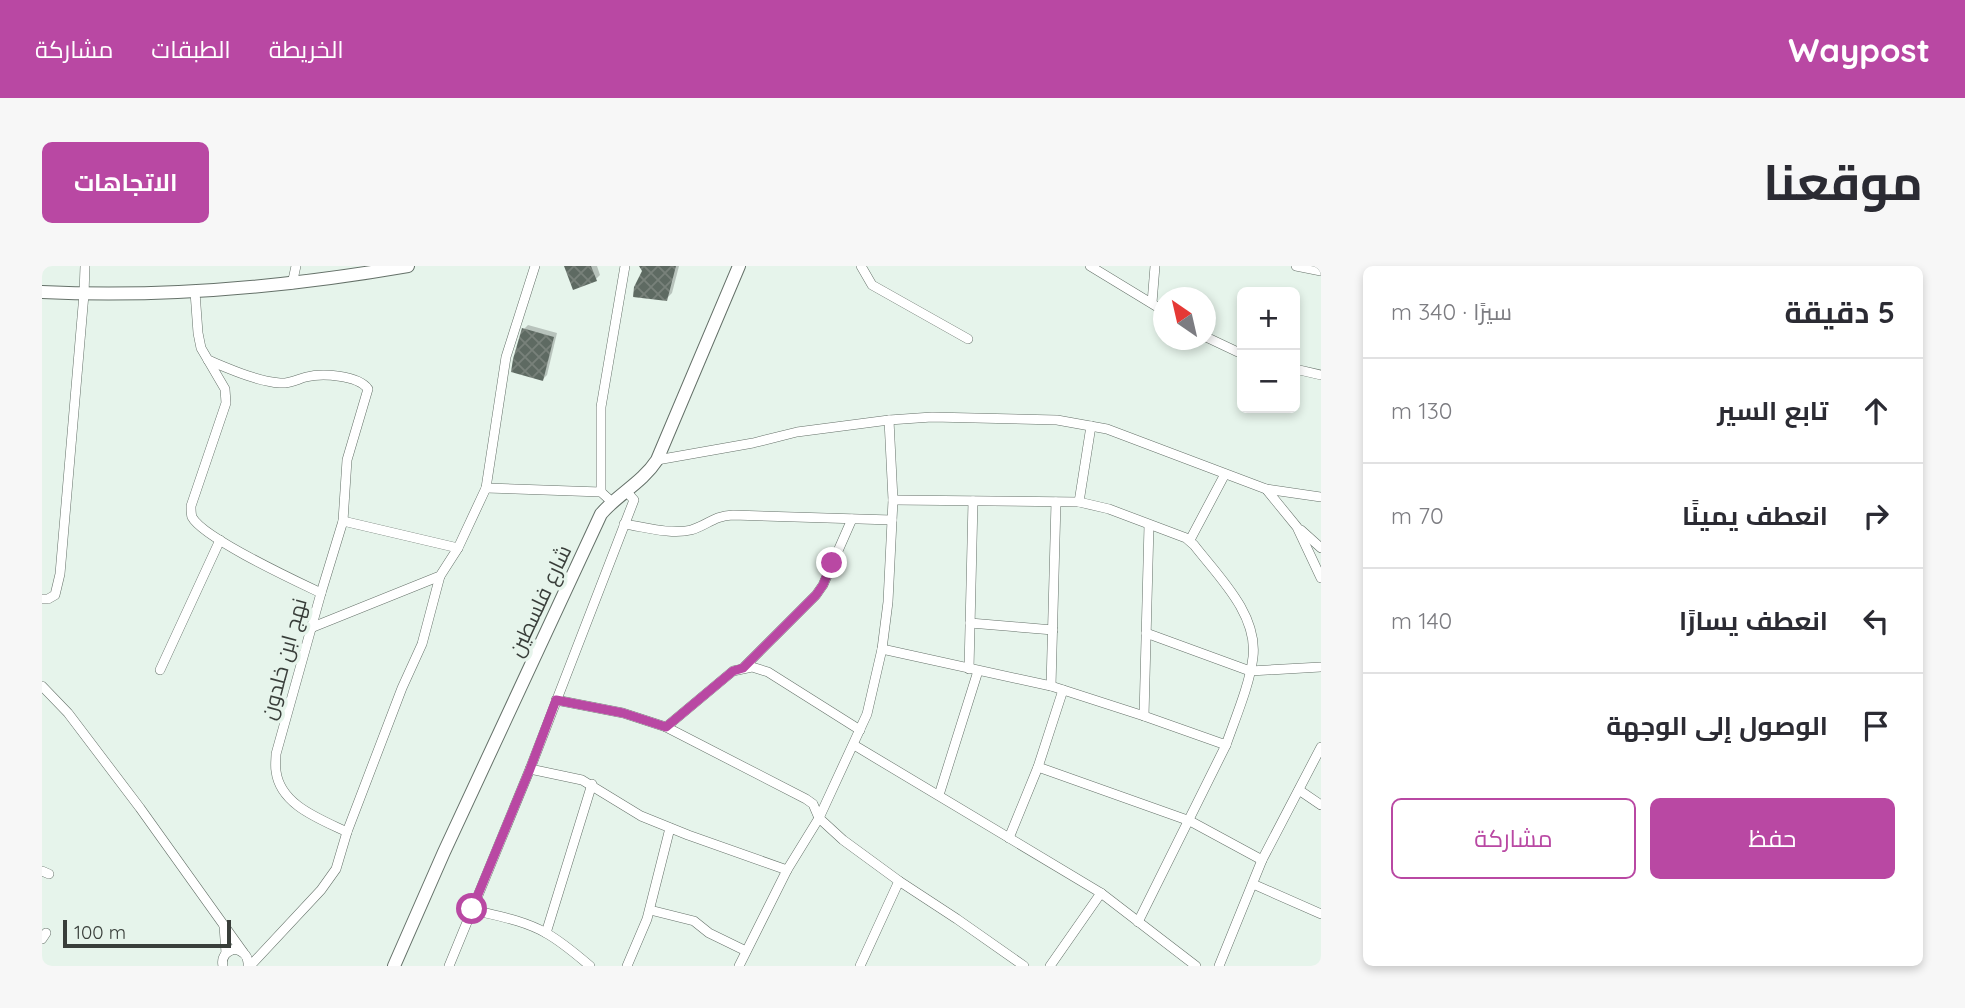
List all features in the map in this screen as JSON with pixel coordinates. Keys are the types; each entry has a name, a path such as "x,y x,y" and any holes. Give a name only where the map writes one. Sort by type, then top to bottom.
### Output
{"street":[{"path":"42,600 55,595 60,574 85,266"},
{"path":"292,284 296,266"},
{"path":"42,292 195,292 292,284 408,266"},
{"path":"247,960 263,952 336,869 347,832 402,688 422,644 440,576 458,548 486,488 506,357 535,266"},
{"path":"601,492 601,407 625,266"},
{"name":"شارع فلسطين","path":"394,966 601,514 644,476 657,460 739,266"},
{"path":"861,266 872,285 968,338"},
{"path":"1090,266 1152,303 1155,266"},
{"path":"1296,266 1321,271"},
{"name":"نهج ابن خلدون","path":"195,292 201,348 225,389 226,402 191,506 191,516 198,525 220,540 321,593 276,754 276,772 281,786 293,802 309,814 347,832"},
{"path":"1216,342 1237,352"},
{"path":"207,360 282,384 323,374 354,380 368,389 347,460 343,521 321,593"},
{"path":"1300,370 1321,375"},
{"path":"657,460 753,443 797,432 889,420 932,417 1057,420 1107,429 1266,489 1321,497"},
{"path":"739,966 787,870 819,818 867,714 882,649 888,603 893,500 889,420"},
{"path":"1079,502 1091,426"},
{"path":"1190,540 1226,474"},
{"path":"486,488 601,492 612,502"},
{"path":"1266,489 1297,527 1321,548"},
{"path":"449,966 530,769 634,500 626,491"},
{"path":"893,500 1079,502 1109,509 1190,540 1238,603 1252,639 1250,671 1226,745 1138,922"},
{"path":"939,795 974,670 970,623 973,501"},
{"path":"1051,686 1056,502"},
{"path":"624,524 678,532 693,529 719,515 892,520"},
{"path":"743,668 816,595 852,519"},
{"path":"343,521 458,548"},
{"path":"1144,716 1149,526"},
{"path":"1297,527 1321,578"},
{"path":"160,670 220,540"},
{"path":"313,627 440,576"},
{"path":"970,623 1053,630"},
{"path":"1146,633 1250,671 1321,667"},
{"path":"882,649 1051,686 1226,745"},
{"path":"666,727 733,671 752,667 768,672 860,730"},
{"path":"42,686 68,713 108,766 224,924 247,960"},
{"path":"1009,838 1038,767 1063,690"},
{"path":"556,700 623,713 666,727 806,799 813,804 819,818 843,840 1024,966"},
{"path":"854,745 1101,893 1196,966"},
{"path":"1219,966 1262,860 1321,747"},
{"path":"1038,767 1190,821 1262,860"},
{"path":"530,769 582,780 641,816 787,870"},
{"path":"546,933 592,784"},
{"path":"1299,790 1321,805"},
{"path":"627,966 650,910 670,828"},
{"path":"860,966 899,881"},
{"path":"1253,884 1321,914"},
{"path":"1050,966 1101,893"},
{"path":"472,909 522,922 546,933 590,966"},
{"path":"650,910 694,921 709,933 746,951"},
{"path":"223,961 224,924"},
{"path":"223,961 235,949 247,960"}],"building":[{"path":"564,266 591,266 597,281 573,290"},
{"path":"639,266 676,266 667,301 633,297 634,287 642,271"},
{"path":"522,328 554,337 543,381 511,372"}],"route":[{"path":"472,909 556,700 623,713 666,727 733,671 743,668 802,610 823,585 832,563"}]}
